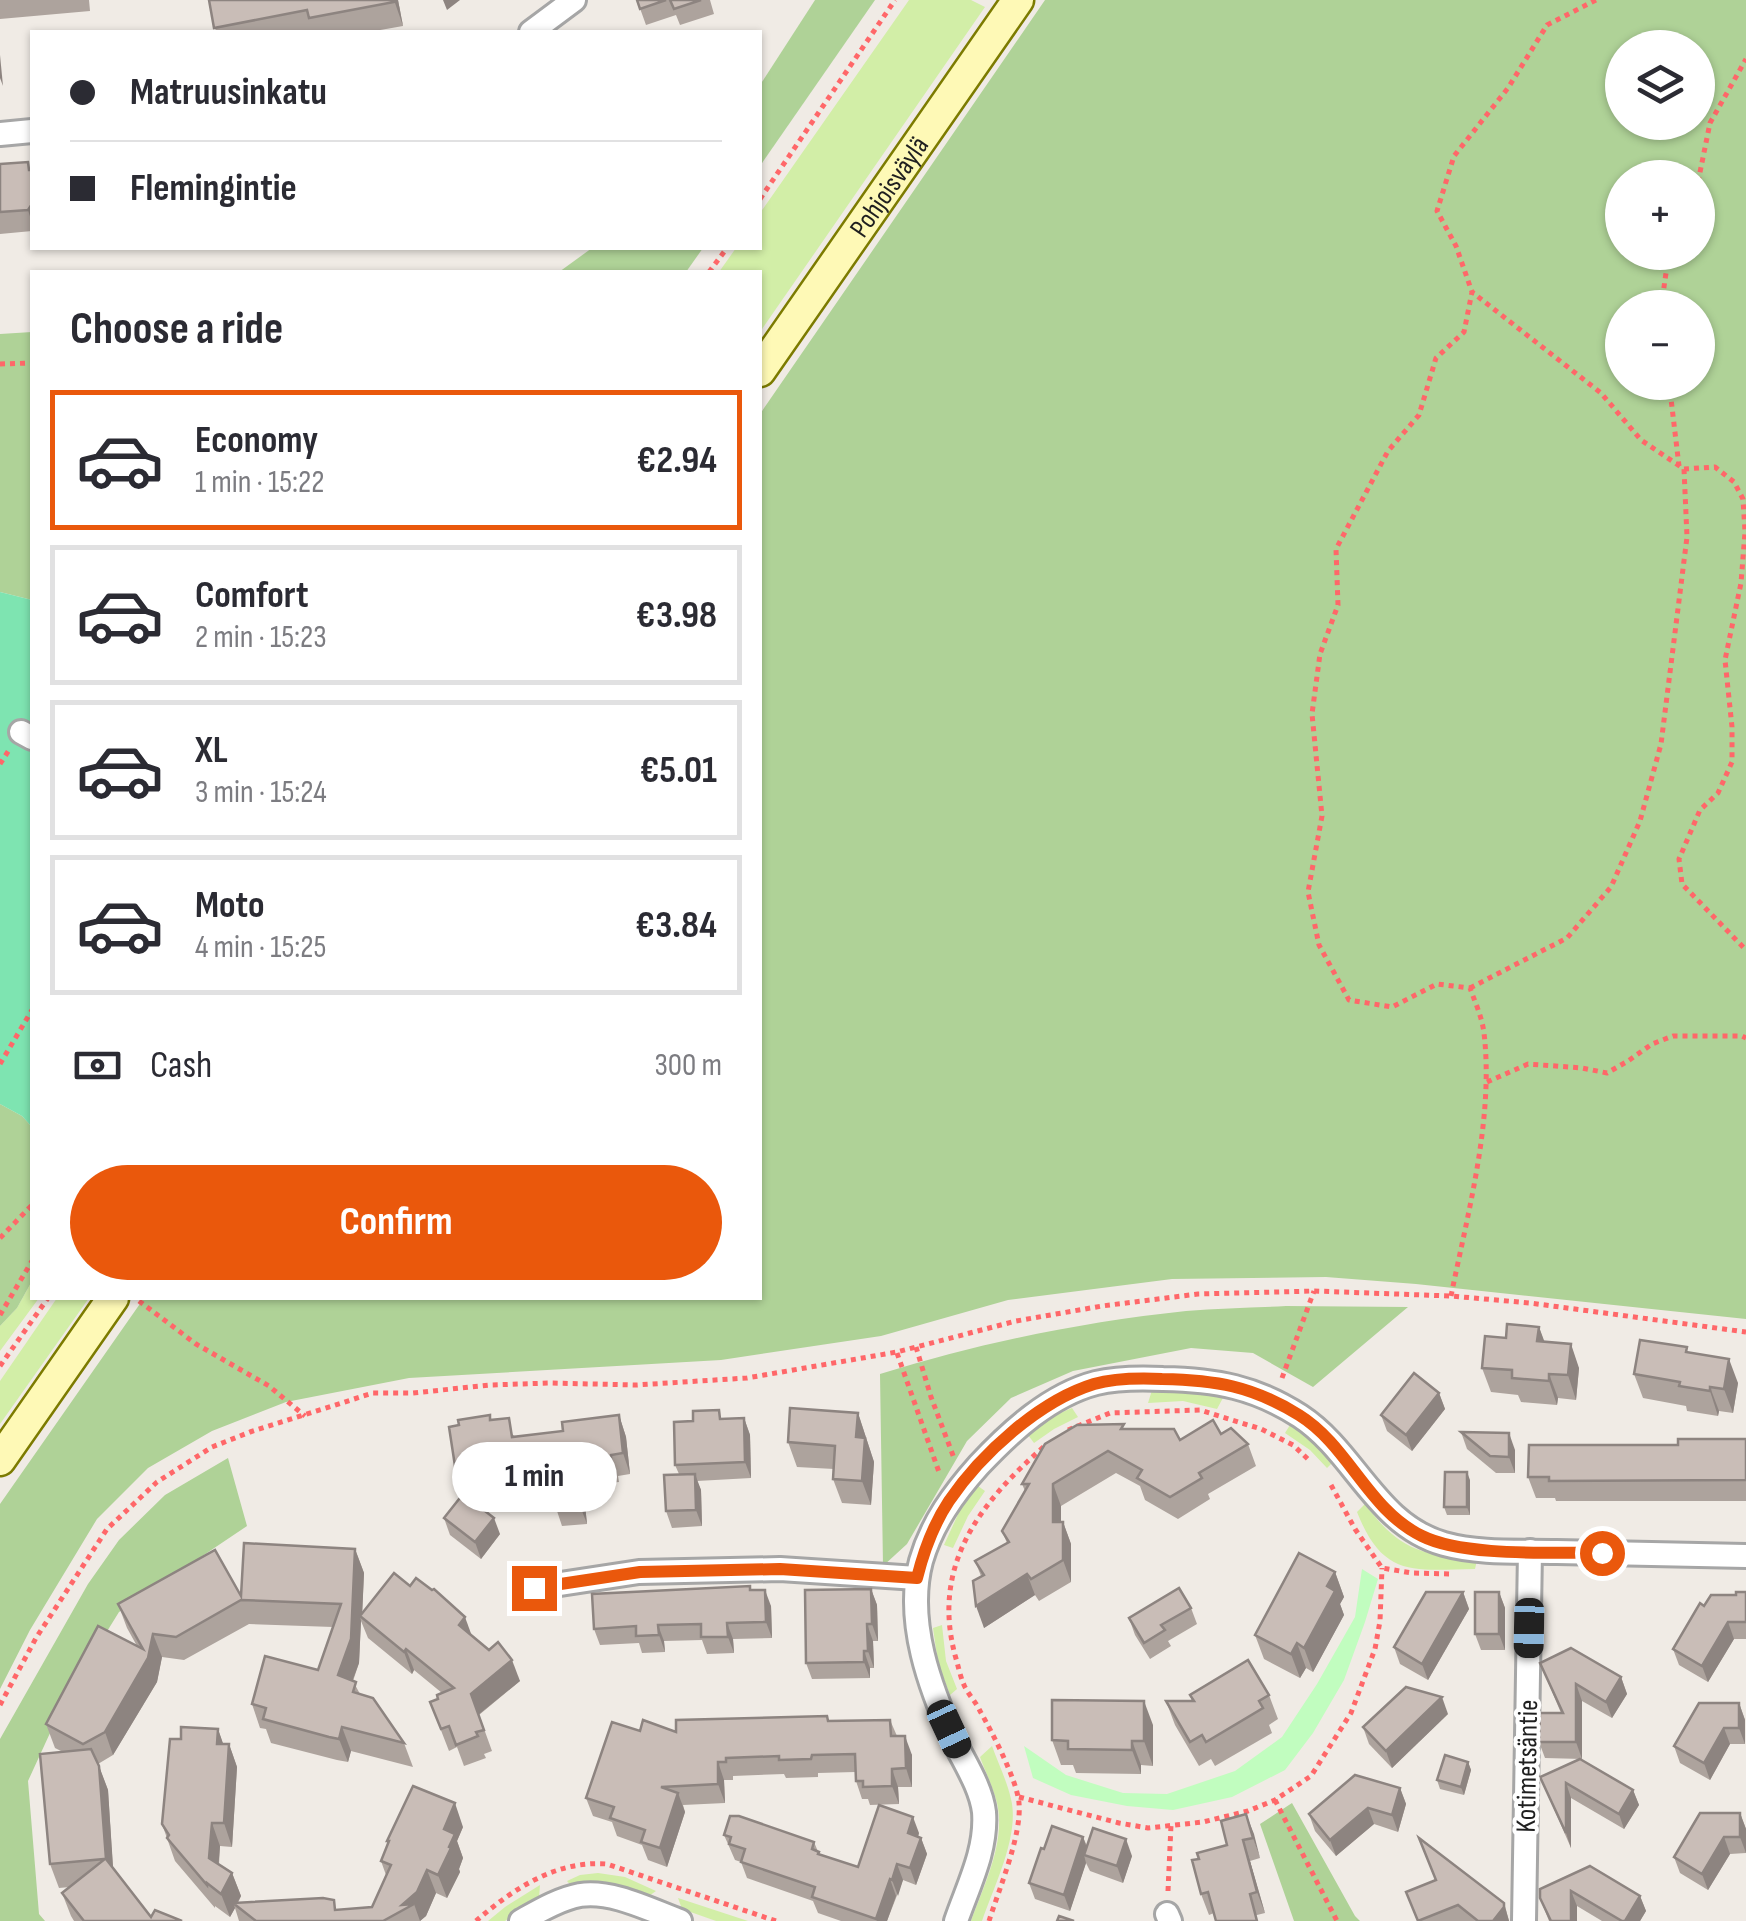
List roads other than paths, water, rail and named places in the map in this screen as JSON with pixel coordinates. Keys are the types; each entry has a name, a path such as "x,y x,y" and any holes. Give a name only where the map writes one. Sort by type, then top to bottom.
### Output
{"main road":[{"name":"Pohjoisväylä","path":"762,368 1018,0"},
{"path":"0,1460 128,1300"}],"street":[{"path":"535,30 574,0"},
{"path":"0,134 30,132"},
{"path":"956,1921 983,1845 982,1798 949,1729 925,1663 917,1627 917,1578 926,1545 963,1482 1000,1443 1033,1415 1063,1397 1096,1384 1138,1378 1206,1380 1232,1385 1273,1401 1326,1435 1390,1514 1422,1536 1446,1545 1494,1550 1746,1556"},
{"name":"Kotimetsäntie","path":"1524,1921 1530,1551"},
{"path":"534,1588 640,1572 780,1569 917,1578"},
{"path":"521,1921 581,1895 603,1896 680,1921"}]}
